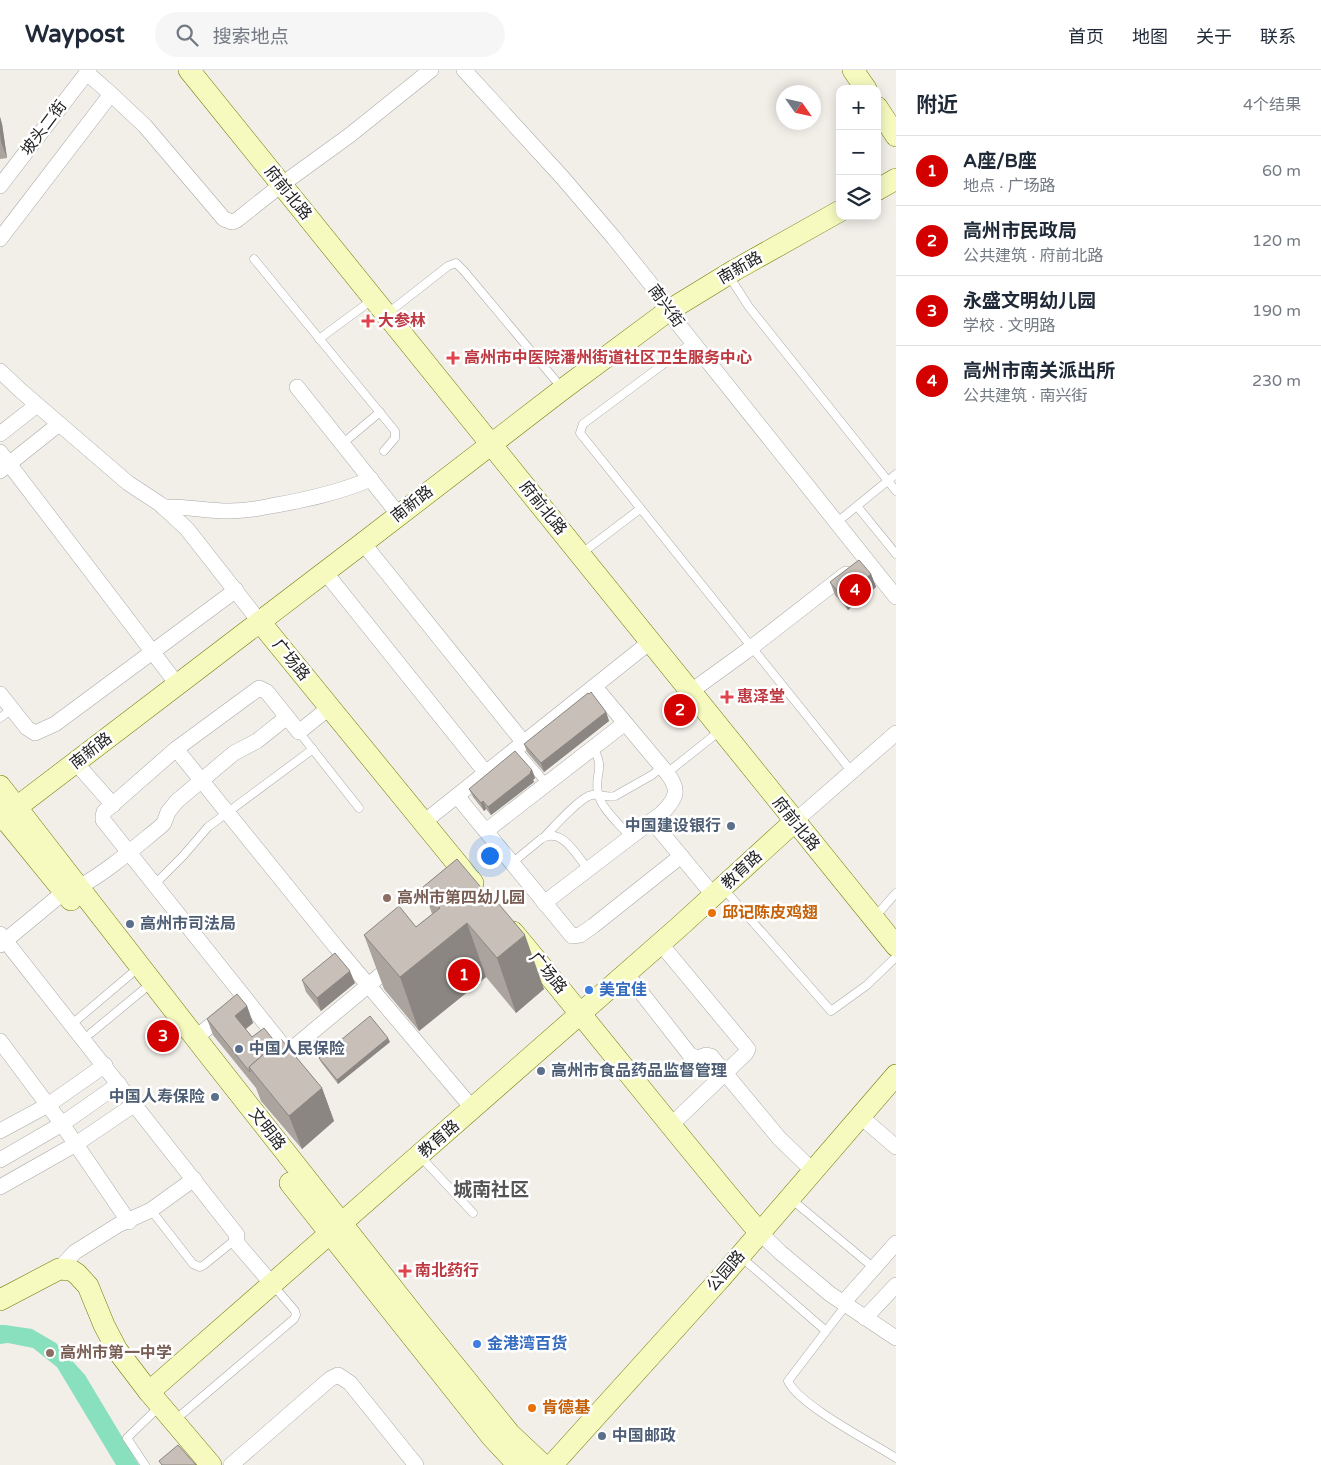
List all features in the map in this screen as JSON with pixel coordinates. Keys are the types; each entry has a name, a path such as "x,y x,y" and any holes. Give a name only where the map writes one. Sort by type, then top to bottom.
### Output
{"street":[{"name":"府前北路","path":"189,70 896,946"},
{"path":"88,71 160,142 228,222 237,220 281,185 350,135 431,70"},
{"name":"南兴街","path":"464,70 575,192 654,288 668,311 896,597"},
{"path":"853,70 863,85"},
{"name":"坡头二街","path":"0,186 88,71"},
{"path":"0,239 111,94"},
{"path":"881,113 896,136"},
{"path":"881,188 896,179"},
{"name":"南新路","path":"5,814 260,622 562,389 668,311 728,274 836,213"},
{"path":"0,371 128,483 163,507 187,529 260,622"},
{"path":"297,387 399,515"},
{"path":"0,434 37,405"},
{"path":"59,424 3,463 178,684"},
{"path":"163,507 180,506 229,511 257,508 346,490 371,480"},
{"path":"363,543 520,746"},
{"path":"690,692 752,647 865,559"},
{"path":"325,572 486,773"},
{"path":"0,694 6,714 29,730 35,733 40,732 55,724 236,590"},
{"name":"广场路","path":"260,622 330,707 397,795 424,822 442,849 485,902 581,1013 759,1232"},
{"path":"424,822 650,642"},
{"path":"544,902 652,821 667,808 674,798 675,783 595,687"},
{"path":"330,707 299,732 267,692 260,688 176,749 113,804 103,814 104,820 290,1055 368,985 406,955"},
{"path":"273,1284 236,1242 237,1235 105,1065 2,940 71,889 91,880 130,852 164,823 172,807 202,780 234,753 258,741 287,718"},
{"path":"486,831 625,722"},
{"name":"教育路","path":"161,1406 273,1284 420,1156 896,733"},
{"path":"176,749 368,985 472,1109"},
{"path":"76,762 113,804"},
{"name":"文明路","path":"0,786 5,814 71,889 195,1038 252,1101 336,1229 491,1436 518,1465"},
{"path":"457,796 568,934 576,936 593,926 681,856"},
{"path":"652,821 681,856 718,892"},
{"name":"文明路","path":"71,889 137,982 336,1229 493,1415 543,1465"},
{"path":"660,943 748,1049 671,1126"},
{"path":"626,973 690,1055 698,1058 709,1055 779,1138 813,1170"},
{"path":"195,1038 245,997"},
{"path":"0,1041 62,1124 128,1222"},
{"path":"0,1131 48,1105 105,1065"},
{"name":"公园路","path":"552,1465 739,1256 896,1076"},
{"path":"0,1160 62,1124 119,1084"},
{"path":"0,1187 76,1144 135,1104"},
{"path":"860,1116 896,1147"},
{"path":"0,1300 59,1269 75,1252 118,1225 151,1210 194,1179"},
{"path":"759,1232 845,1304 896,1338"},
{"path":"845,1304 896,1243"},
{"path":"59,1269 71,1270 88,1286 104,1325 117,1350 211,1465"},
{"path":"865,1318 896,1285"},
{"path":"231,1465 330,1378 338,1375 350,1383 416,1465"}],"lane":[{"path":"254,259 395,431 396,436 392,444 384,451"},
{"path":"319,339 380,307 456,263 562,389"},
{"path":"728,274 749,307 896,491"},
{"path":"693,342 583,424 580,428 580,433 852,772"},
{"path":"342,444 380,412"},
{"path":"836,523 896,474"},
{"path":"858,506 896,554"},
{"path":"580,555 640,509"},
{"path":"512,863 545,836 580,802 592,795 615,796 652,775 665,770 721,730"},
{"path":"299,732 359,808"},
{"path":"520,746 546,784"},
{"path":"593,748 599,758 600,767 597,783 598,796 630,837"},
{"path":"155,884 183,856 202,833 313,749"},
{"path":"545,836 556,835 565,840 588,869"},
{"path":"718,892 831,1011 867,985 896,957"},
{"path":"874,918 896,893"},
{"path":"72,1024 137,982"},
{"path":"91,1033 137,982"},
{"path":"420,1156 473,1213"},
{"path":"789,1198 874,1268"},
{"path":"151,1210 193,1264 197,1266 204,1265 236,1240"},
{"path":"739,1256 826,1331"},
{"path":"145,1465 127,1438 161,1406 294,1319 295,1311 273,1284"},
{"path":"845,1304 788,1378 788,1383 796,1392 827,1415 896,1458"}],"green space":[{"path":"0,1325 32,1329 56,1343 85,1375 139,1465 116,1465 57,1367 33,1348 8,1343 0,1344"}],"building":[{"path":"859,560 871,574 843,598 830,582"},
{"path":"591,692 606,712 541,763 524,744"},
{"path":"515,751 532,770 531,773 488,807 483,801 481,803 469,789"},
{"path":"457,859 525,935 497,958 467,923 400,977 364,935 399,906 416,927 440,908 423,887"},
{"path":"335,953 350,971 317,998 302,980"},
{"path":"237,994 247,1006 235,1016 252,1037 264,1028 276,1043 249,1067 250,1072 207,1019"},
{"path":"370,1016 388,1038 337,1080 319,1058"},
{"path":"281,1039 322,1088 289,1116 249,1067"},
{"path":"178,1445 196,1465 162,1465 159,1461"}],"place":[{"name":"大参林","path":"368,321"},
{"name":"高州市中医院潘州街道社区卫生服务中心","path":"453,358"},
{"name":"高州市南关派出所","path":"855,590"},
{"name":"惠泽堂","path":"727,697"},
{"name":"高州市民政局","path":"680,710"},
{"name":"中国建设银行","path":"731,826"},
{"name":"高州市第四幼儿园","path":"387,898"},
{"name":"邱记陈皮鸡翅","path":"712,913"},
{"name":"高州市司法局","path":"130,924"},
{"name":"A座/B座","path":"464,975"},
{"name":"美宜佳","path":"589,990"},
{"name":"永盛文明幼儿园","path":"163,1036"},
{"name":"中国人民保险","path":"239,1049"},
{"name":"高州市食品药品监督管理","path":"541,1071"},
{"name":"中国人寿保险","path":"215,1097"},
{"name":"南北药行","path":"405,1271"},
{"name":"金港湾百货","path":"477,1344"},
{"name":"高州市第一中学","path":"50,1353"},
{"name":"肯德基","path":"532,1408"},
{"name":"中国邮政","path":"602,1436"}],"district":[{"name":"城南社区","path":"491,1190"}]}
